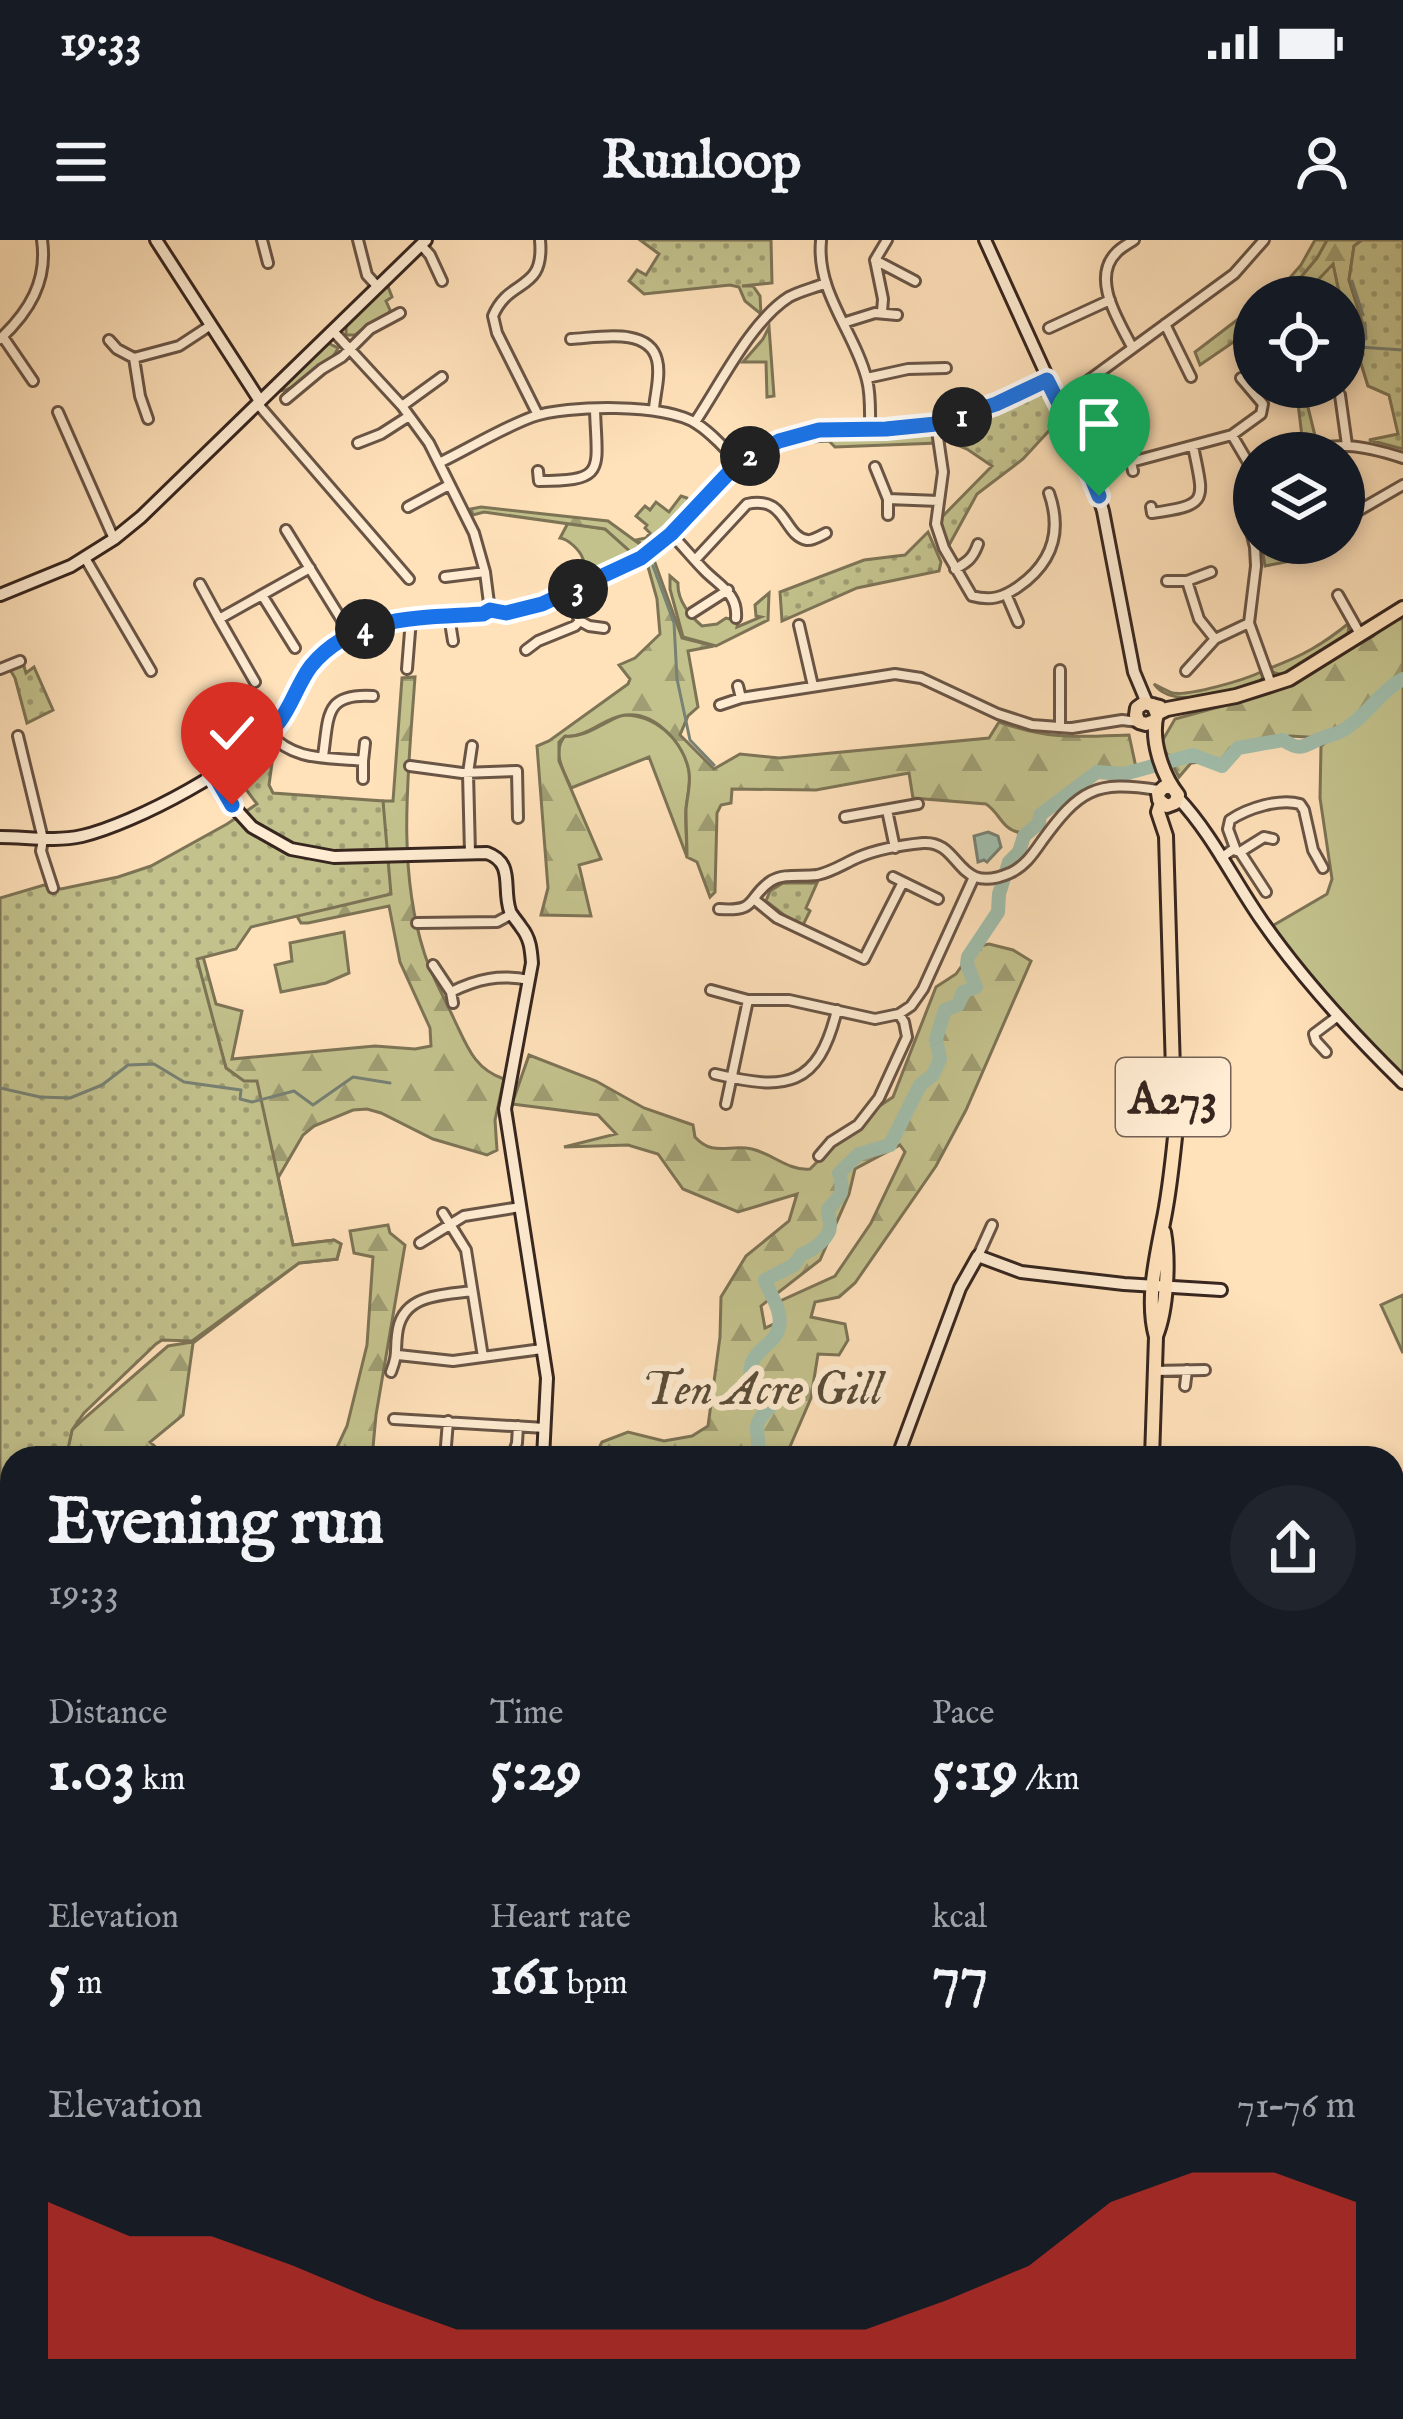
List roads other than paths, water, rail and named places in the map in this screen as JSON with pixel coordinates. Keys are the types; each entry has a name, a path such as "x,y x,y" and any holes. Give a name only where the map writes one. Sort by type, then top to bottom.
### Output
{"main road":[{"path":"1147,711 1271,686 1403,608"},
{"name":"A273","path":"1147,711 1166,797 1158,812 1166,836 1175,1137 1156,1249 1159,1285 1152,1324 1156,1337 1152,1446"}],"street":[{"path":"34,381 2,338 34,298 43,275 42,240"},
{"path":"156,240 258,402 409,579"},
{"path":"262,240 268,263"},
{"path":"358,240 367,275 376,286"},
{"path":"538,415 497,333 494,316 505,296 533,278 539,268 540,240"},
{"path":"882,312 875,260 887,240"},
{"path":"719,705 876,676 908,676 1019,722 1072,728 1147,711 1092,475 985,240"},
{"path":"1108,240 1117,252"},
{"path":"1132,347 1106,283 1108,264 1134,240"},
{"path":"1058,402 1234,274 1264,240"},
{"path":"821,241 826,284 867,378 870,429"},
{"path":"0,595 86,558 114,539 424,242 442,281"},
{"path":"875,260 912,277"},
{"path":"695,422 759,326 791,296 826,284"},
{"path":"1049,328 1110,300"},
{"path":"843,323 882,312 897,315"},
{"path":"286,399 370,329 400,313"},
{"path":"1165,324 1186,374"},
{"path":"109,340 134,358 179,346 212,326"},
{"path":"333,331 402,406 439,463 474,533 490,610"},
{"path":"571,339 630,337 643,341 658,366 654,409"},
{"path":"134,358 148,419"},
{"path":"867,378 908,369 946,368"},
{"path":"402,406 442,377"},
{"path":"0,837 81,836 174,797 269,733 309,669 351,635 390,621 490,610 506,613 567,594 641,558 671,534 738,463 799,434 920,428 996,404 1047,380"},
{"path":"1133,471 1131,462 1232,435 1263,408"},
{"path":"439,463 538,415 654,409 695,422 738,463"},
{"path":"538,471 539,481 575,481 590,473 596,462 595,410"},
{"path":"58,412 114,539"},
{"path":"358,443 409,416"},
{"path":"936,424 943,472 936,524 972,596 992,599 1006,594 1035,573 1049,554 1054,526 1049,493"},
{"path":"1151,507 1152,513 1190,508 1199,498 1193,445"},
{"path":"1365,446 1403,458"},
{"path":"875,467 888,499 888,515"},
{"path":"408,507 449,485"},
{"path":"1365,507 1403,485"},
{"path":"888,499 939,501"},
{"path":"695,560 747,504 759,501 772,505 802,539 810,541 826,533"},
{"path":"286,530 351,635"},
{"path":"671,534 728,590 737,607 736,618"},
{"path":"955,568 969,562 978,544"},
{"path":"86,558 151,671"},
{"path":"1256,564 1249,623 1271,686"},
{"path":"219,619 310,568"},
{"path":"445,578 485,572"},
{"path":"1167,581 1186,581 1211,572"},
{"path":"1186,581 1199,619 1215,639"},
{"path":"200,584 255,682"},
{"path":"692,613 728,590"},
{"path":"567,594 580,621 604,628"},
{"path":"1006,594 1018,622"},
{"path":"262,595 295,648"},
{"path":"1338,595 1360,634"},
{"path":"449,616 453,641"},
{"path":"407,669 411,619"},
{"path":"526,650 580,621"},
{"path":"1186,671 1215,639 1249,623"},
{"path":"800,625 813,686"},
{"path":"0,669 20,661"},
{"path":"1060,670 1060,728"},
{"path":"738,686 741,698"},
{"path":"323,756 334,705 346,696 373,696"},
{"path":"269,733 295,754 363,761"},
{"path":"18,736 53,889"},
{"path":"363,779 365,743"},
{"path":"470,854 472,746"},
{"path":"410,766 468,773 517,771 518,818"},
{"path":"214,774 252,827 291,849 334,857 487,853 506,870 512,914 530,942 532,963 505,1109 547,1378 544,1446"},
{"path":"718,909 738,910 755,900 772,880 819,874 865,854 928,842 944,848 963,872 974,877 998,876 1028,861 1067,807 1081,797 1113,786 1166,797 1221,858 1274,938 1338,1016 1403,1083"},
{"path":"1266,892 1236,851 1228,829 1230,820 1247,810 1294,802 1304,810 1313,850 1323,868"},
{"path":"844,817 918,804"},
{"path":"886,810 895,848"},
{"path":"1221,858 1264,837 1273,839"},
{"path":"893,877 938,899"},
{"path":"711,990 748,1000 789,1000 875,1019 899,1014 923,988 974,877"},
{"path":"755,900 777,918 864,959 903,882"},
{"path":"417,923 497,922 512,914"},
{"path":"433,965 453,1003"},
{"path":"451,992 486,978 529,980"},
{"path":"726,1104 748,1000"},
{"path":"715,1074 768,1084 798,1076 830,1041 837,1010"},
{"path":"819,1156 858,1125 879,1098 907,1037 899,1014"},
{"path":"1326,1052 1314,1034 1338,1016"},
{"path":"420,1243 464,1216 520,1207"},
{"path":"443,1213 466,1250 483,1357"},
{"path":"901,1446 960,1288 992,1225"},
{"path":"978,1256 1021,1273 1221,1291"},
{"path":"391,1372 398,1354 397,1332 410,1304 472,1291"},
{"path":"398,1354 453,1361 542,1348"},
{"path":"1185,1386 1186,1370"},
{"path":"1154,1371 1205,1370"},
{"path":"394,1418 545,1428"},
{"path":"446,1446 448,1421"},
{"path":"516,1446 518,1426"}],"waterway":[{"path":"1365,323 1366,339"},
{"path":"1365,347 1403,350"},
{"path":"653,566 674,623 677,679 690,740 714,765"},
{"path":"758,1446 758,1422 777,1400 775,1394 752,1386 750,1374 755,1357 776,1335 780,1321 765,1280 794,1265 824,1239 830,1226 828,1209 842,1189 839,1173 859,1154 890,1145 920,1085 933,1075 940,1059 936,1039 945,1010 958,1005 963,992 976,987 968,957 998,912 1009,862 1040,815 1097,772 1124,774 1193,755 1222,766 1238,748 1283,740 1296,747 1307,745 1347,728 1403,679"},
{"path":"0,1088 70,1098 102,1085 128,1065 154,1064 184,1082 241,1090 240,1099 252,1102 294,1091 313,1105 353,1077 390,1083"}],"park label":[{"name":"Ten Acre Gill","path":"762,1387"}]}
